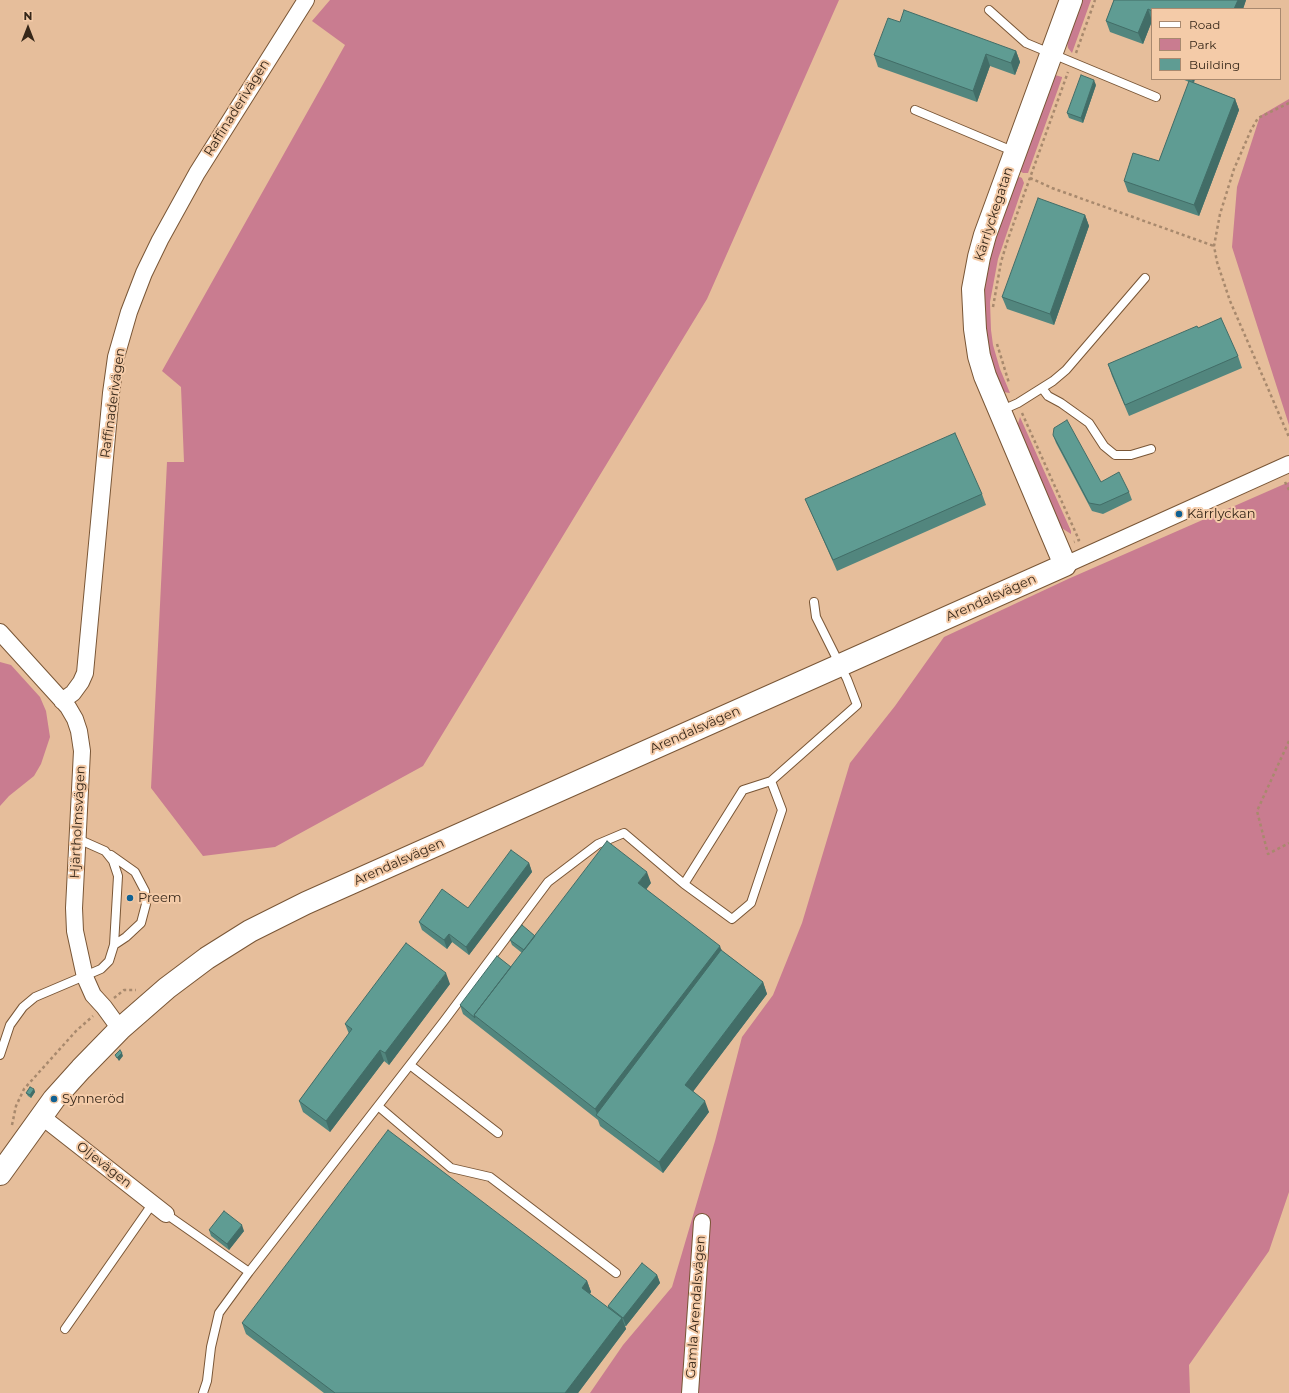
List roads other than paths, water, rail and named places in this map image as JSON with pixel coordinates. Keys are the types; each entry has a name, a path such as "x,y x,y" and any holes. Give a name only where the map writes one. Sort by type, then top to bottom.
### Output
{"street":[{"name":"Raffinaderivägen","path":"62,701 73,693 81,682 85,673 111,393 116,357 129,312 144,273 160,240 197,172 306,0"},
{"name":"Kärrlyckegatan","path":"1062,557 1009,407 985,376 979,356 975,329 973,289 985,234 1071,0"},
{"name":"Arendalsvägen","path":"120,1029 167,988 208,958 250,931 306,903 840,665 1062,557 1289,464"},
{"name":"Hjärtholmsvägen","path":"0,632 62,701 75,719 79,731 82,751 74,908 75,931 85,977 93,995 120,1029"},
{"path":"0,1174 54,1099 81,1068 120,1029"},
{"name":"Oljevägen","path":"41,1116 166,1214"},
{"name":"Gamla Arendalsvägen","path":"690,1393 702,1222"}],"lane":[{"path":"989,10 1026,43 1156,97"},
{"path":"915,110 1015,153"},
{"path":"1009,407 1053,381 1066,370 1145,278"},
{"path":"1042,388 1048,396 1089,423 1104,446 1115,455 1131,454 1151,449"},
{"path":"684,884 743,790 771,781 857,705 840,665 816,617 814,602"},
{"path":"203,1393 207,1381 211,1347 219,1313 249,1272 410,1065 548,882 598,844 624,832 684,884 732,919 751,903 782,810 771,781"},
{"path":"78,839 105,851 135,872 145,891 146,904 141,923 114,946"},
{"path":"0,1055 10,1025 23,1007 35,997 101,969 109,961 114,946 118,876 113,860 105,851"},
{"path":"410,1065 498,1133"},
{"path":"378,1106 451,1168 490,1177 616,1273"},
{"path":"65,1329 153,1203"},
{"path":"166,1214 249,1272"}],"place":[{"name":"Kärrlyckan","path":"1179,514"},
{"name":"Preem","path":"130,898"},
{"name":"Synneröd","path":"54,1099"}]}
